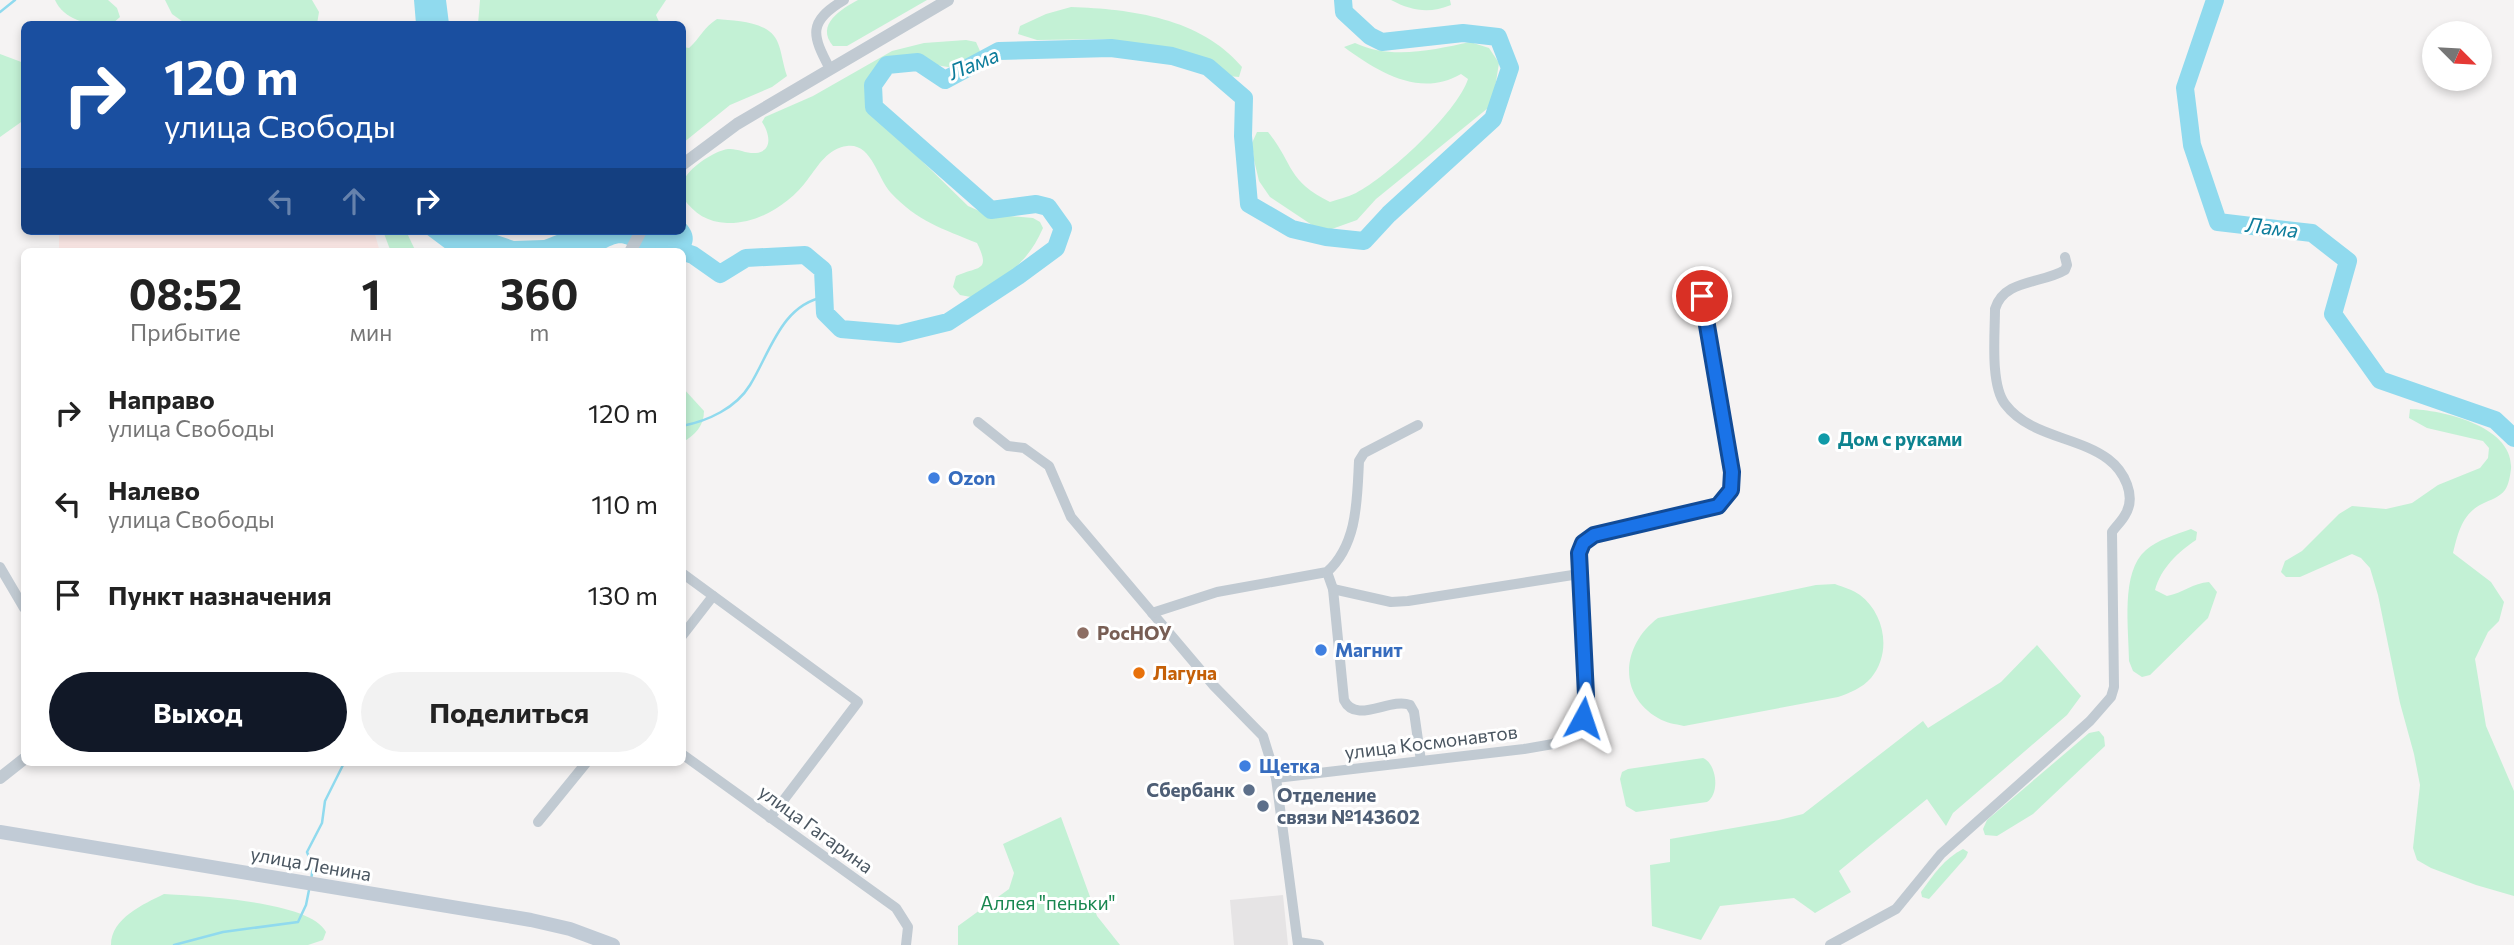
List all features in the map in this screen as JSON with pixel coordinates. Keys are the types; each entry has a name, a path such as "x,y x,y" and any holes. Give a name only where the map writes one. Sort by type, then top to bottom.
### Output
{"main road":[{"name":"улица Ленина","path":"0,832 531,920 570,929 613,945"}],"street":[{"path":"830,69 815,36 816,29 818,21 828,10 844,0"},
{"path":"686,162 737,124 947,0"},
{"path":"1830,945 1895,909 1941,854 2090,721 2111,697 2114,687 2112,532 2127,513 2130,494 2126,480 2108,459 2043,431 2018,416 1999,394 1996,374 1997,301 2006,291 2065,270 2067,265 2064,257"},
{"name":"улица Космонавтов","path":"1276,778 1524,749 1553,744 1569,734 1583,718 1586,695 1579,574 1579,553 1583,543 1594,535 1718,506 1731,490 1732,472 1702,296"},
{"path":"978,422 1008,446 1024,448 1049,466 1071,517 1214,686 1263,736 1276,778 1298,944 1319,945"},
{"path":"1152,613 1217,592 1327,572 1335,565 1356,519 1359,461 1364,453 1418,425"},
{"path":"0,567 21,603"},
{"path":"1327,572 1333,589 1344,700 1353,711 1361,712 1394,703 1410,705 1415,712 1421,761"},
{"path":"1333,589 1391,602 1408,601 1579,574"},
{"path":"686,576 858,702 770,818"},
{"path":"686,631 713,596"},
{"name":"улица Гагарина","path":"686,757 896,908 908,927 906,945"},
{"path":"0,778 21,761"},
{"path":"538,822 584,766"}],"shaded area":[{"path":"59,235 375,235 379,248 59,248"},
{"path":"1283,895 1288,945 1234,945 1230,900"}],"green space":[{"path":"55,0 108,0 117,8 120,17 115,21 79,21 59,7"},
{"path":"165,0 312,0 319,12 318,21 182,21 172,14"},
{"path":"480,0 666,0 656,15 659,21 478,21"},
{"path":"858,0 927,0 847,46 833,46 827,31 832,18"},
{"path":"1391,0 1450,0 1451,5 1435,10 1421,10"},
{"path":"1071,7 1141,14 1186,27 1225,50 1242,67 1239,77 1228,76 1183,51 1105,39 1037,40 1018,34 1020,26 1046,14"},
{"path":"717,19 743,22 768,30 778,43 787,76 772,87 730,105 686,141 686,48 689,48"},
{"path":"966,40 976,42 980,51 970,63 957,67 895,60 881,67 871,82 868,96 870,104 877,117 968,206 986,214 1033,218 1040,222 1043,228 1030,252 1004,276 971,297 960,295 953,287 956,276 983,264 977,243 911,211 886,187 868,156 855,147 840,147 834,150 792,197 772,211 750,220 727,223 713,221 697,213 686,202 686,177 709,157 728,149 753,153 766,149 768,136 762,122 765,117 813,96 892,51 924,43"},
{"path":"1470,42 1489,48 1499,63 1488,108 1376,199 1357,220 1329,230 1312,225 1270,197 1259,181 1254,160 1252,143 1257,132 1268,132 1298,179 1330,202 1356,193 1369,185 1420,143 1450,109 1468,79 1461,74 1446,81 1415,83 1385,73 1344,47 1355,43 1383,51 1412,52"},
{"path":"0,54 21,62 21,122 0,137"},
{"path":"385,235 408,235 414,248 389,248"},
{"path":"686,391 704,411 698,430 686,440"},
{"path":"2410,409 2440,413 2474,423 2489,431 2509,454 2511,469 2506,488 2500,495 2475,508 2465,519 2453,553 2491,582 2504,602 2499,621 2488,632 2475,659 2486,726 2514,791 2514,896 2476,885 2417,860 2413,848 2420,785 2370,568 2361,558 2352,554 2300,577 2286,577 2281,572 2285,561 2302,551 2339,514 2352,506 2386,509 2412,503 2438,485 2480,468 2488,458 2489,448 2483,441 2427,428 2409,418"},
{"path":"2191,529 2197,532 2196,540 2171,561 2155,590 2167,596 2209,582 2217,592 2208,618 2150,675 2142,677 2133,671 2129,661 2128,602 2132,572 2138,560 2151,546"},
{"path":"1835,584 1857,593 1869,603 1883,634 1882,657 1878,668 1867,682 1856,690 1838,697 1684,726 1658,718 1645,708 1635,695 1630,682 1632,654 1637,641 1658,618 1816,585"},
{"path":"2037,645 2081,696 2067,715 1953,813 1946,826 1927,799 1839,871 1851,892 1815,913 1794,898 1720,906 1701,940 1652,926 1650,865 1670,862 1670,839 1803,814 1923,721 1928,728 2001,682"},
{"path":"2099,731 2104,737 2105,746 2033,814 1997,836 1985,835 1983,829 1987,820 2089,733"},
{"path":"1703,758 1711,766 1715,779 1714,793 1707,802 1636,812 1626,806 1620,779 1622,772"},
{"name":"Аллея \"пеньки\"","path":"1061,817 1097,916 1120,945 958,945 958,926 1009,889 1014,873 1003,844"},
{"path":"1963,849 1968,852 1966,857 1929,899 1922,897 1921,892 1940,868"},
{"path":"164,894 226,899 277,907 299,913 316,922 326,932 323,940 308,945 111,945 112,935 122,920 138,907"}],"water":[{"path":"414,0 446,0 449,21 416,21"},
{"path":"686,224 693,238 686,253 686,248 635,248 621,243 607,248 445,248 427,235 497,235 514,241 544,240 557,235 686,235"}],"waterway":[{"path":"0,12 15,0"},
{"name":"Лама","path":"686,253 720,274 746,258 805,255 823,270 825,313 841,329 899,334 948,322 1056,248 1063,228 1048,207 1036,204 991,210 874,107 873,85 887,65 918,62 945,80 999,51 1111,48 1172,56 1208,67 1244,98 1243,136 1249,204 1292,229 1326,237 1364,241 1389,214 1493,119 1510,68 1498,37 1463,33 1382,42 1370,36 1344,12 1343,0"},
{"name":"Лама","path":"2215,0 2185,88 2192,145 2218,222 2312,233 2348,261 2333,314 2380,380 2495,420 2514,438"},
{"name":"Лама","path":"664,245 673,248"},
{"path":"686,425 711,417 737,400 750,385 787,320 809,302 824,297"},
{"path":"311,880 313,867 307,852 322,823 325,801 342,766"},
{"path":"174,945 223,932 298,922 309,890"}],"place":[{"name":"Дом с руками","path":"1824,439"},
{"name":"Ozon","path":"934,478"},
{"name":"РосНОУ","path":"1083,633"},
{"name":"Магнит","path":"1321,650"},
{"name":"Лагуна","path":"1139,673"},
{"name":"Щетка","path":"1245,766"},
{"name":"Сбербанк","path":"1249,790"},
{"name":"Отделение связи №143602","path":"1263,806"}],"route":[{"path":"1583,718 1586,695 1579,553 1583,543 1594,535 1718,506 1731,490 1732,472 1702,296"}]}
